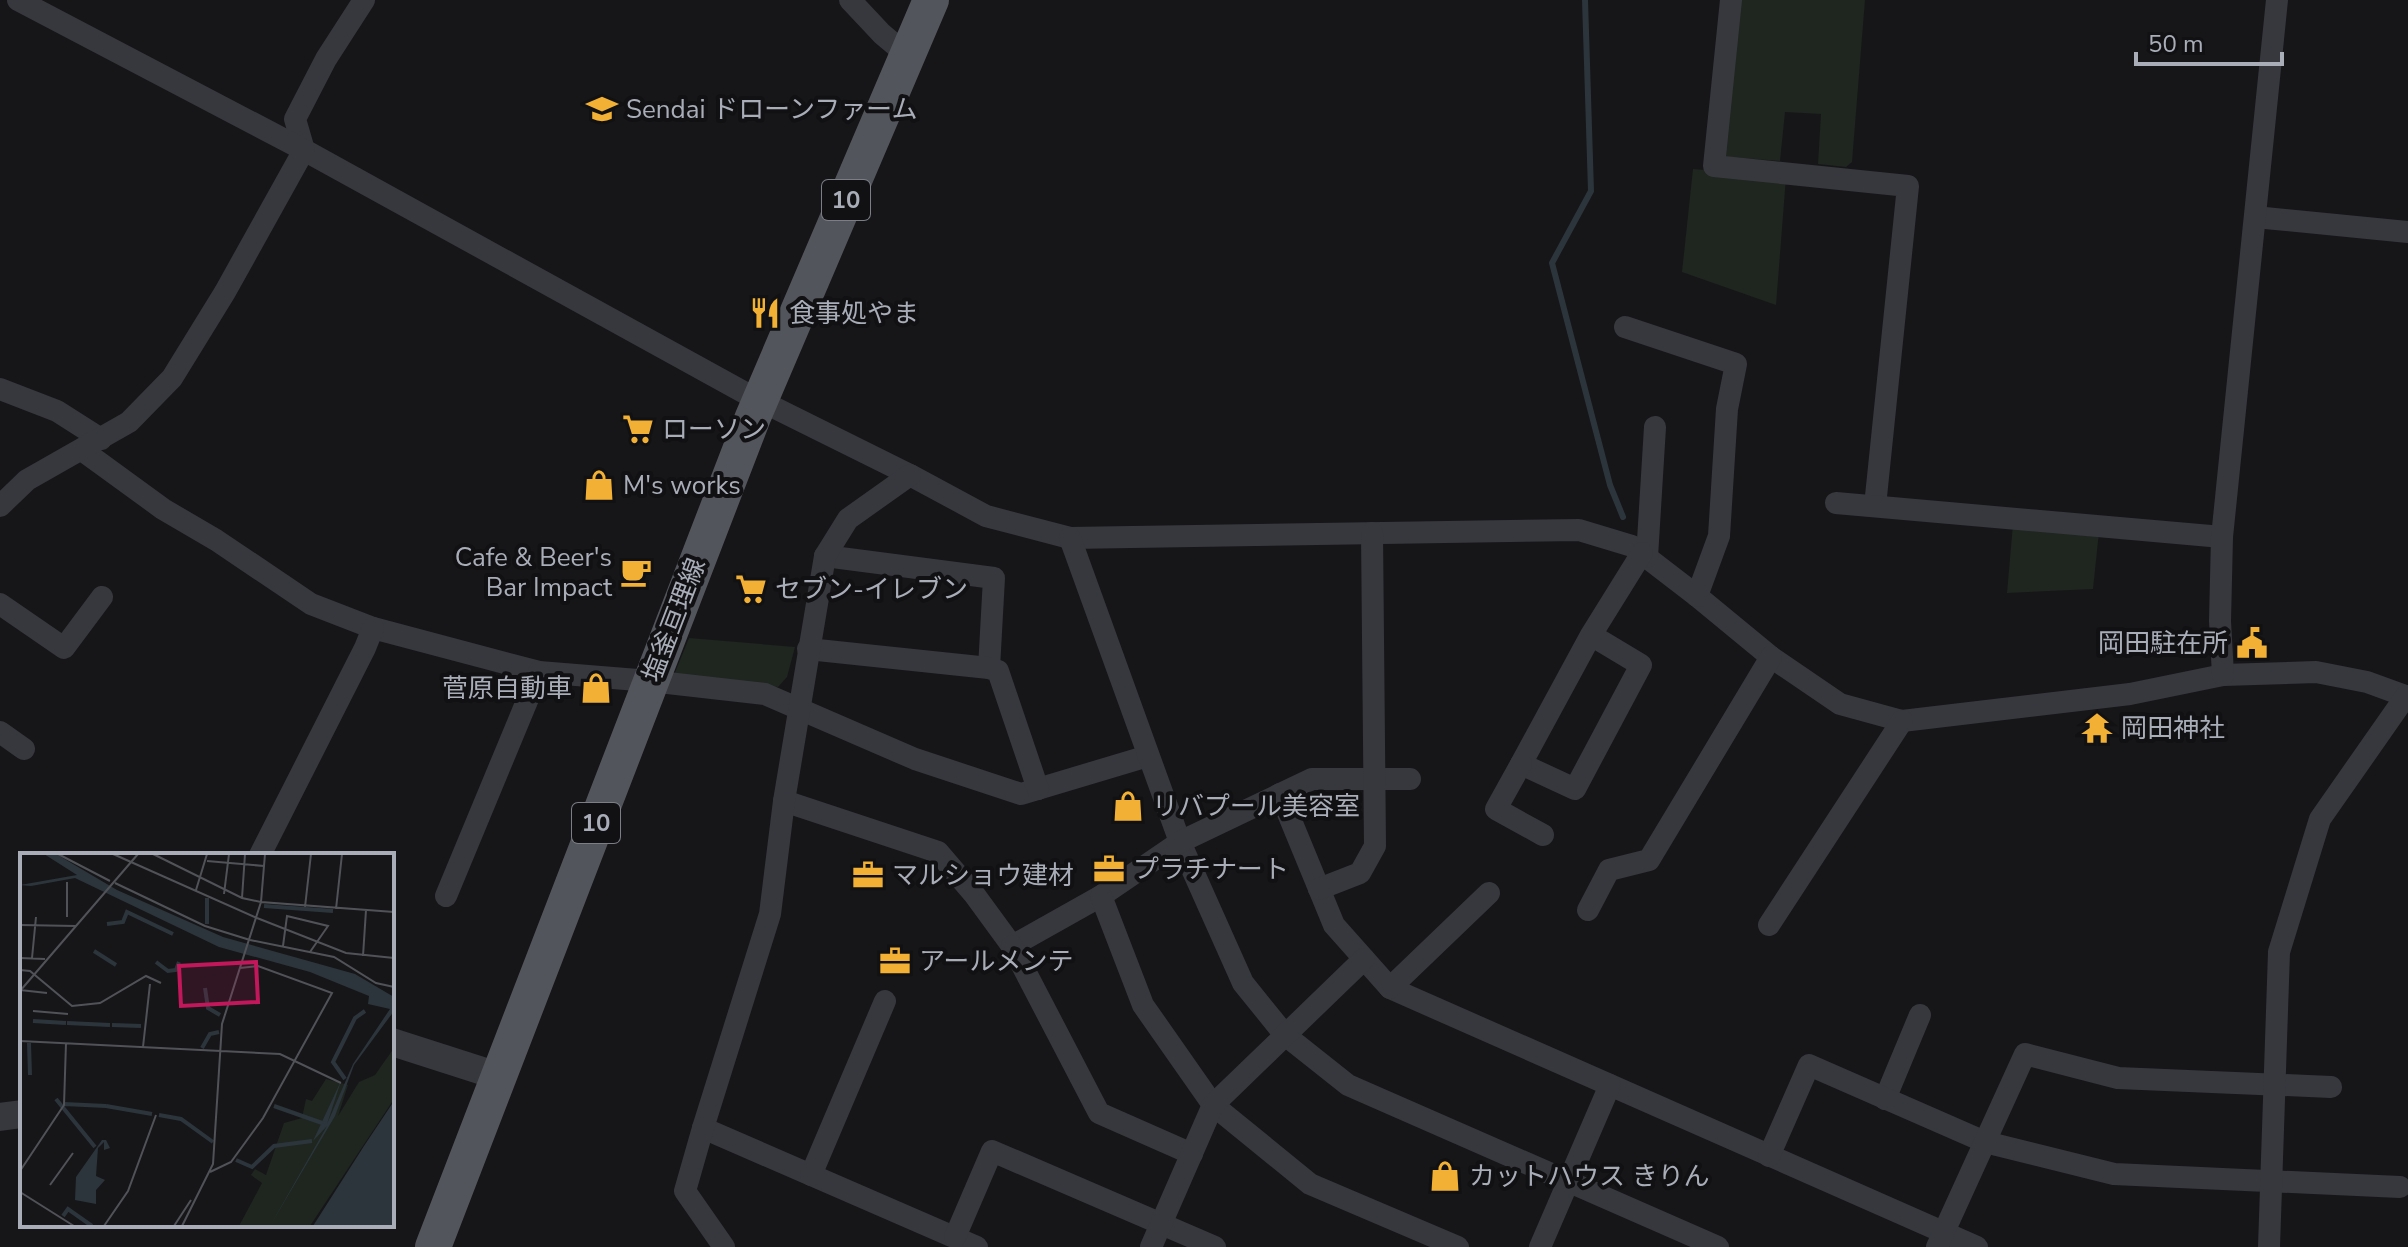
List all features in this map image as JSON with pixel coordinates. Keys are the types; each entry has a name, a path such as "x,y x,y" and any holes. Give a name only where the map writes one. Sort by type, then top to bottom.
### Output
{"main road":[{"name":"塩釜亘理線","path":"433,1247 761,400 931,0"}],"street":[{"path":"18,0 304,150 761,400 986,516 1070,538 1579,530 1632,546 1771,657 1840,704 1902,721 2130,694 2223,675 2316,672 2367,682 2407,697 2320,819 2279,952 2269,1247"},
{"path":"0,506 27,480 129,422 172,378 225,292 304,150 295,119 326,59 364,0"},
{"path":"850,0 907,55"},
{"path":"1731,0 1714,166 1908,186 1875,506"},
{"path":"2223,675 2220,621 2222,537 2277,0"},
{"path":"2255,217 2408,232"},
{"path":"1625,327 1736,364 1727,409 1719,536 1697,596"},
{"path":"0,389 57,411 163,509 216,540 311,604 373,628 539,672 765,694 915,759 1021,794 1148,756"},
{"path":"1543,835 1496,809 1591,635 1644,555 1655,427"},
{"path":"724,1247 685,1191 770,914 784,801 825,556 848,519 910,475"},
{"path":"1836,503 2222,537"},
{"path":"1319,889 1360,873 1375,846 1372,533"},
{"path":"1070,538 1180,842 1243,983 1285,1035 1348,1085 1718,1247"},
{"path":"825,556 994,578 989,668"},
{"path":"0,604 64,648 102,597"},
{"path":"261,853 373,628"},
{"path":"1521,764 1575,789 1641,665 1591,635"},
{"path":"808,649 998,671 1038,789"},
{"path":"1588,910 1609,870 1649,860 1771,657"},
{"path":"446,896 539,672"},
{"path":"1769,925 1902,721"},
{"path":"0,732 24,749"},
{"path":"1012,946 1101,896 1180,842 1312,779 1410,779"},
{"path":"1280,794 1334,925 1390,988 1769,1156 1940,1240 1977,1247"},
{"path":"784,801 938,852 1012,946 1099,1113 1192,1154"},
{"path":"1390,988 1489,893"},
{"path":"1101,896 1143,1005 1213,1105 1310,1184 1431,1242 1458,1247"},
{"path":"1151,1247 1213,1105 1364,959"},
{"path":"811,1175 885,1001"},
{"path":"1885,1099 1920,1015"},
{"path":"394,1043 498,1076"},
{"path":"1940,1240 2025,1054 2118,1078 2331,1087"},
{"path":"1769,1156 1809,1065 1985,1142 2114,1174 2400,1187"},
{"path":"1540,1247 1610,1085"},
{"path":"0,1117 20,1114"},
{"path":"703,1128 977,1247"},
{"path":"955,1237 992,1151 1215,1247"}],"shaded area":[{"path":"1728,0 1865,0 1852,162 1846,167 1818,164 1821,114 1785,112 1780,161 1717,156"},
{"path":"1693,169 1786,177 1776,305 1682,272"},
{"path":"2013,524 2099,532 2093,589 2007,593"},
{"path":"689,638 795,647 787,677 778,687 674,675"}],"waterway":[{"path":"1585,0 1591,191 1552,263 1610,485 1623,517"}],"place":[{"name":"Sendai ドローンファーム","path":"602,109"},
{"name":"食事処やま","path":"765,313"},
{"name":"ローソン","path":"638,429"},
{"name":"M's works","path":"599,485"},
{"name":"Cafe & Beer's Bar Impact","path":"636,572"},
{"name":"セブン-イレブン","path":"751,589"},
{"name":"岡田駐在所","path":"2252,643"},
{"name":"菅原自動車","path":"596,688"},
{"name":"岡田神社","path":"2097,728"},
{"name":"リバプール美容室","path":"1128,806"},
{"name":"プラチナート","path":"1109,869"},
{"name":"マルショウ建材","path":"868,875"},
{"name":"アールメンテ","path":"895,961"},
{"name":"カットハウス きりん","path":"1445,1176"}]}
